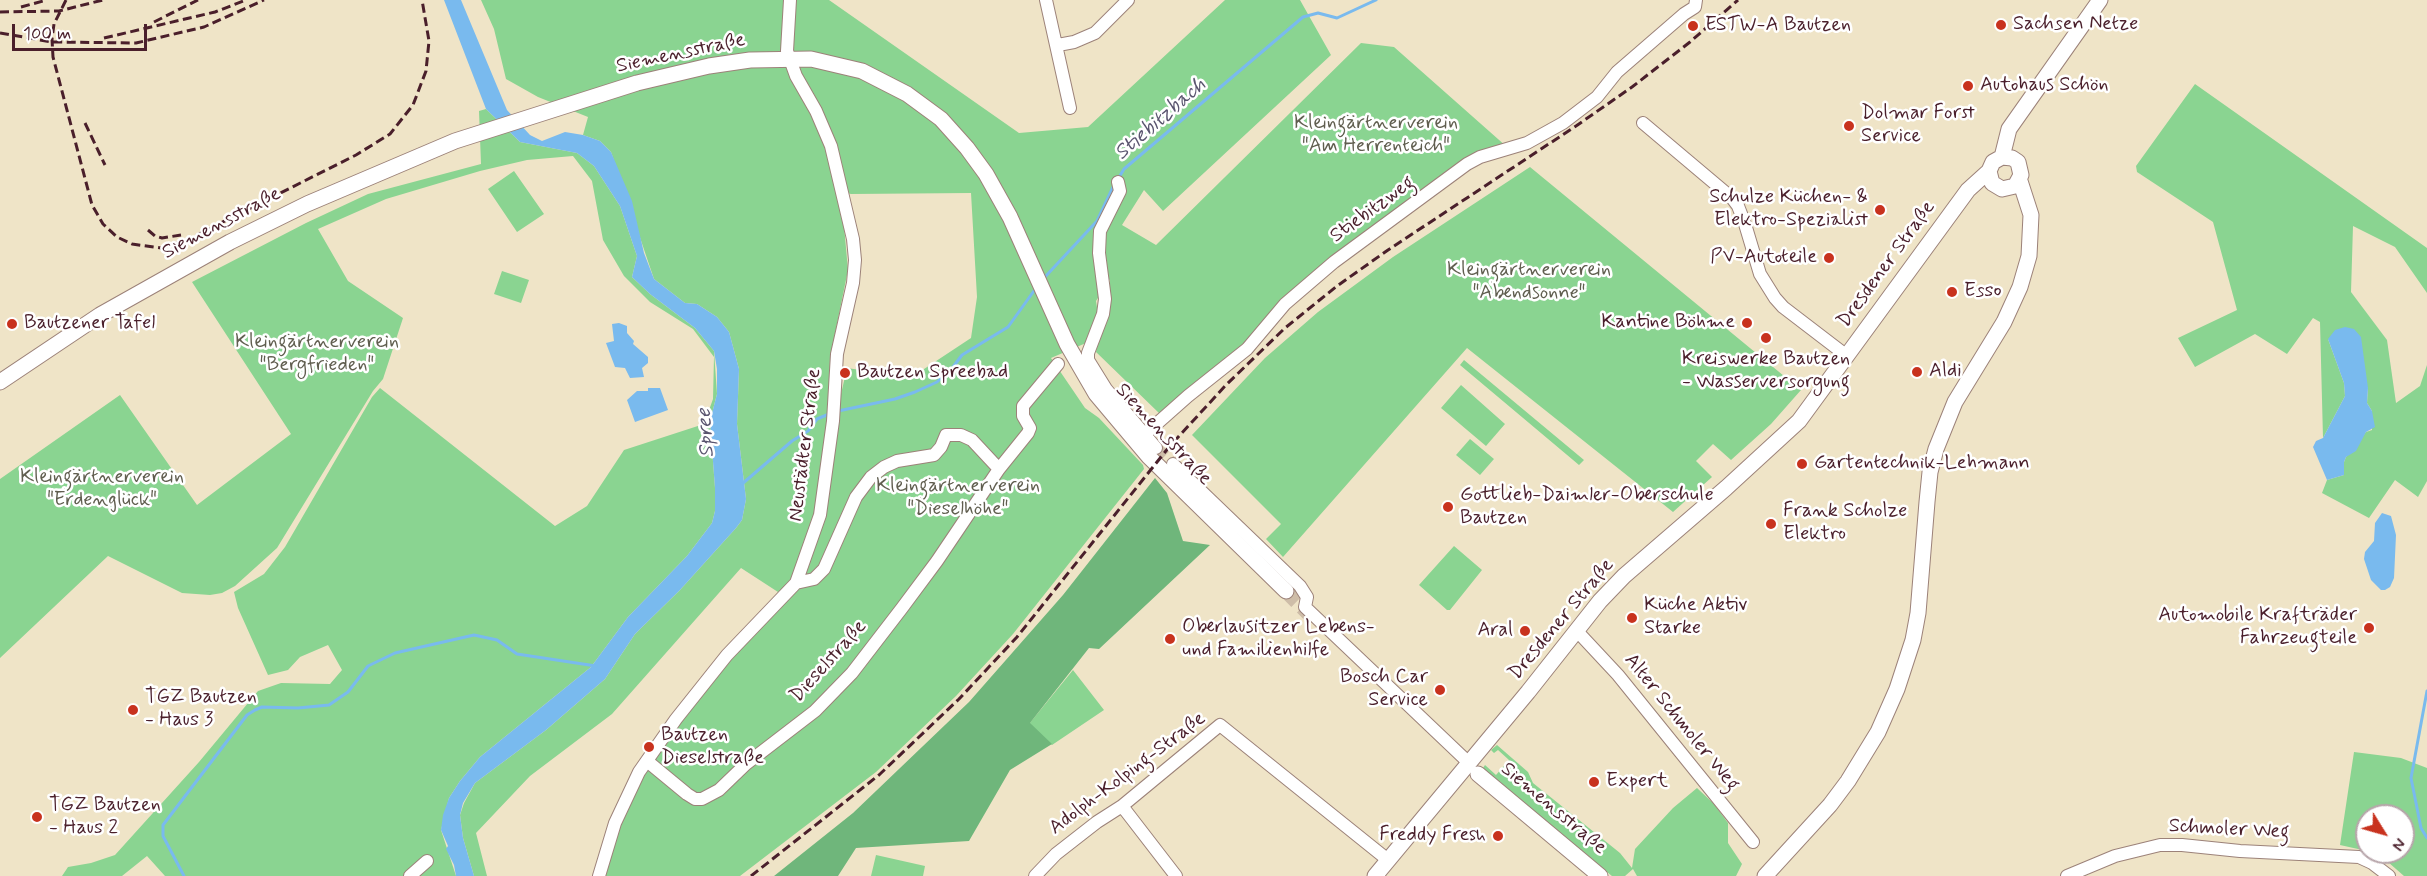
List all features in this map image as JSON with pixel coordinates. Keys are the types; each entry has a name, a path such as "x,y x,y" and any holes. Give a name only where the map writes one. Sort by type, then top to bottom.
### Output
{"main road":[{"path":"1765,876 1830,805 1848,781 1878,732 1897,689 1913,640 1918,613 1930,472 1936,449 1955,402 2004,322 2020,287 2029,256 2030,232 2014,185 2021,169 2018,162 2007,158 2018,116 2100,0"},
{"name":"Siemensstraße","path":"0,382 100,315 193,262 307,204 455,141 637,83 709,66 750,60 789,58 821,61 862,71 907,94 941,118 986,174 1010,217 1078,367 1114,418 1149,456 1286,591"},
{"name":"Dresdener Straße","path":"1376,876 1388,860 1474,768 1576,630 1624,576 1788,432 1814,402 1973,184 1991,177 1993,162 2007,158"},
{"path":"1991,177 2002,189 2014,185"},
{"name":"Siemensstraße","path":"1474,768 1600,876"},
{"path":"1753,876 1801,837"}],"street":[{"name":"Neustädter Straße","path":"599,876 615,823 633,783 676,719 727,655 796,583 820,516 833,412 837,354 853,283 854,249 831,146 789,58 787,35 790,0"},
{"path":"1046,0 1058,45 1070,108"},
{"path":"1058,45 1074,42 1095,33 1128,0"},
{"name":"Stiebitzweg","path":"1144,435 1247,349 1285,304 1334,262 1467,164 1480,157 1527,143 1563,123 1597,97 1617,72 1695,7 1696,0"},
{"name":"Dresdener Straße","path":"1643,123 1732,198 1745,224 1760,274 1772,293 1783,307 1847,356"},
{"path":"1118,182 1120,191 1100,231 1099,253 1105,299 1088,353 1088,360 1106,389 1156,448"},
{"name":"Dieselstraße","path":"647,761 687,794 695,799 702,799 719,790 746,764 803,721 852,673 936,561 1030,428 1023,416 1023,406 1059,364"},
{"path":"796,583 814,579 824,569 856,497 872,477 884,467 897,461 934,455 942,447 946,435 961,435 972,440 999,470"},
{"path":"1173,464 1300,586 1307,597 1305,607 1474,768"},
{"name":"Alter Schmoler Weg","path":"1576,630 1618,675 1753,842"},
{"name":"Adolph-Kolping-Straße","path":"1035,876 1056,854 1122,806 1220,725 1388,860"},
{"path":"1122,806 1176,876"},
{"name":"Schmoler Weg","path":"2067,876 2115,856 2160,845 2182,845 2240,851 2359,857 2372,863 2389,876"},
{"path":"410,876 427,861"}],"green space":[{"path":"481,0 829,0 1019,133 1088,127 1225,0 1300,0 1331,55 1163,211 1144,190 1122,225 1156,245 1361,43 1394,47 1507,147 1480,155 1333,261 1250,344 1160,414 1096,352 1107,314 1110,279 1096,301 1098,314 1086,343 1051,358 1085,408 1099,418 1143,465 1144,469 1013,634 956,696 876,772 740,876 604,876 625,811 642,774 722,667 805,575 818,539 838,407 847,368 881,373 918,373 971,338 977,297 971,193 851,194 837,191 844,226 848,270 830,358 828,426 811,537 788,587 778,592 741,568 612,714 530,776 476,833 487,876 474,876 463,838 460,815 475,783 546,730 605,679 635,634 680,590 736,528 742,520 746,499 737,424 739,369 729,332 717,317 697,304 685,303 654,279 611,152 600,141 583,135 588,117 538,97 506,79 494,29"},
{"path":"2195,84 2427,248 2427,293 2395,247 2353,226 2351,292 2387,340 2396,403 2420,386 2427,365 2427,481 2418,497 2395,480 2369,518 2322,493 2327,480 2344,475 2346,457 2366,432 2372,430 2372,411 2367,403 2368,388 2328,339 2344,383 2345,396 2323,438 2320,322 2313,318 2287,354 2255,334 2195,367 2178,338 2237,310 2213,222 2137,172 2136,166"},
{"path":"486,109 520,142 577,153 594,166 620,206 637,256 632,277 650,294 695,328 714,351 717,394 710,421 715,488 715,511 712,523 687,556 628,617 591,667 480,757 460,781 449,798 441,830 456,876 165,876 147,856 122,876 62,876 68,867 91,863 115,855 199,762 258,691 281,683 330,684 342,670 328,645 300,657 288,670 268,675 238,608 234,592 264,574 285,547 372,397 380,388 555,526 587,506 624,450 704,424 713,399 714,357 693,329 650,302 624,276 603,240 592,181 573,156 527,160 480,171 386,199 318,229 348,281 403,318 383,379 373,391 277,548 235,586 222,593 210,595 182,593 108,556 0,658 0,479 120,395 197,505 291,434 192,282 368,194 481,164 479,111"},
{"name":"Kleingärtnerverein \"Abendsonne\"","path":"1530,167 1801,390 1771,424 1731,460 1713,444 1696,461 1712,477 1673,512 1467,348 1283,557 1266,539 1281,524 1192,435 1265,358 1318,312 1393,257"},
{"path":"514,171 544,214 517,232 488,189"},
{"path":"502,271 529,280 521,303 494,294"},
{"path":"1464,360 1584,460 1579,465 1460,365"},
{"path":"1461,385 1505,424 1486,446 1441,408"},
{"path":"1470,439 1494,459 1480,475 1456,455"},
{"path":"1155,478 1167,493 1183,541 1210,545 1099,649 1089,648 1030,723 1052,744 1010,770 969,841 856,848 838,876 774,876 853,813 969,702 1063,595"},
{"path":"1454,546 1482,570 1450,610 1447,610 1419,585"},
{"path":"1073,670 1104,710 1052,745 1029,724"},
{"path":"1497,745 1528,772 1533,783 1620,853 1632,868 1635,849 1673,808 1697,788 1714,804 1728,823 1728,843 1742,864 1736,876 1637,876 1633,869 1625,876 1612,876 1517,801 1483,768 1485,765 1496,775 1509,760 1498,750 1494,753 1491,750"},
{"path":"2354,752 2401,758 2427,768 2427,876 2404,876 2390,864 2415,864 2415,804 2355,804 2355,848 2340,845"},
{"path":"876,855 925,866 923,876 871,876"}],"water":[{"path":"444,0 461,0 507,110 530,135 542,141 565,132 583,135 600,141 611,152 632,201 644,253 654,279 685,303 697,304 717,317 729,332 739,369 737,424 746,499 742,520 736,528 680,590 635,634 605,679 546,730 475,783 463,803 460,815 463,838 474,876 456,876 441,830 449,798 460,781 480,757 591,667 628,617 687,556 712,523 715,511 715,488 710,421 717,394 717,369 714,351 695,328 650,294 632,277 637,256 620,206 594,166 577,153 520,142 486,109"},
{"path":"619,323 627,326 627,333 634,341 633,344 648,357 648,363 642,368 644,377 630,378 625,368 615,367 606,343 614,341 612,324"},
{"path":"2345,327 2354,329 2361,337 2368,388 2367,403 2372,411 2375,427 2366,432 2356,451 2346,457 2344,475 2327,480 2313,447 2316,441 2323,438 2345,396 2344,383 2328,339 2335,330"},
{"path":"648,388 660,388 668,410 635,422 627,400 637,391 648,391"},
{"path":"2382,513 2391,516 2396,535 2394,578 2390,587 2385,590 2381,590 2371,580 2364,559 2365,552 2374,541 2375,523"}],"waterway":[{"name":"Stiebitzbach","path":"1118,179 1124,169 1303,17 1318,13 1337,18 1376,0"},
{"name":"Stiebitzbach","path":"1044,278 1097,221 1114,185"},
{"name":"Stiebitzbach","path":"953,367 962,355 1008,327 1036,288"},
{"name":"Stiebitzbach","path":"838,411 895,399 915,392 937,382 950,370"},
{"name":"Stiebitzbach","path":"742,484 792,441 808,431 817,419 829,414"},
{"path":"184,876 163,836 163,825 247,715 255,710 262,707 298,708 329,705 348,692 368,666 395,653 474,635 497,640 517,654 596,666"},
{"path":"2427,691 2411,778 2421,828 2427,838"}],"tunnel":[{"path":"1156,448 1173,464"},
{"path":"1286,591 1314,619"}],"railway":[{"path":"21,7 47,0"},
{"path":"66,0 54,24 53,57 92,205 103,224 117,237 132,244 161,248 187,240 356,155 390,134 413,105 426,71 429,41 422,0"},
{"path":"0,12 59,11 103,0"},
{"path":"154,22 198,0"},
{"path":"104,38 215,12 246,0"},
{"path":"0,33 52,42 136,43 204,27 264,0"},
{"path":"751,876 879,775 959,699 1017,637 1169,447 1226,385 1285,328 1337,286 1388,250 1632,87 1690,42 1738,0"},
{"path":"85,123 105,165"},
{"path":"148,230 162,238 181,235"}],"place":[{"name":"Sachsen Netze","path":"2001,25"},
{"name":"ESTW-A Bautzen","path":"1693,26"},
{"name":"Autohaus Schön","path":"1968,86"},
{"name":"Dolmar Forst Service","path":"1849,126"},
{"name":"Schulze Küchen- & Elektro-Spezialist","path":"1880,210"},
{"name":"PV-Autoteile","path":"1829,258"},
{"name":"Esso","path":"1952,292"},
{"name":"Kantine Böhme","path":"1747,323"},
{"name":"Bautzener Tafel","path":"12,324"},
{"name":"Kreiswerke Bautzen - Wasserversorgung","path":"1766,338"},
{"name":"Aldi","path":"1917,372"},
{"name":"Bautzen Spreebad","path":"845,373"},
{"name":"Gartentechnik-Lehmann","path":"1802,464"},
{"name":"Gottlieb-Daimler-Oberschule Bautzen","path":"1448,507"},
{"name":"Frank Scholze Elektro","path":"1771,524"},
{"name":"Küche Aktiv Starke","path":"1632,618"},
{"name":"Automobile Krafträder Fahrzeugteile","path":"2369,628"},
{"name":"Aral","path":"1525,631"},
{"name":"Oberlausitzer Lebens- und Familienhilfe","path":"1170,639"},
{"name":"Bosch Car Service","path":"1440,690"},
{"name":"TGZ Bautzen - Haus 3","path":"133,710"},
{"name":"Bautzen Dieselstraße","path":"649,747"},
{"name":"Expert","path":"1594,782"},
{"name":"TGZ Bautzen - Haus 2","path":"37,817"},
{"name":"Freddy Fresh","path":"1498,836"}],"park label":[{"name":"Kleingärtnerverein \"Am Herrenteich\"","path":"1376,136"},
{"name":"Kleingärtnerverein \"Bergfrieden\"","path":"317,354"},
{"name":"Kleingärtnerverein \"Erdenglück\"","path":"102,490"},
{"name":"Kleingärtnerverein \"Dieselhöhe\"","path":"958,498"}],"water label":[{"name":"Spree","path":"707,433"}]}
